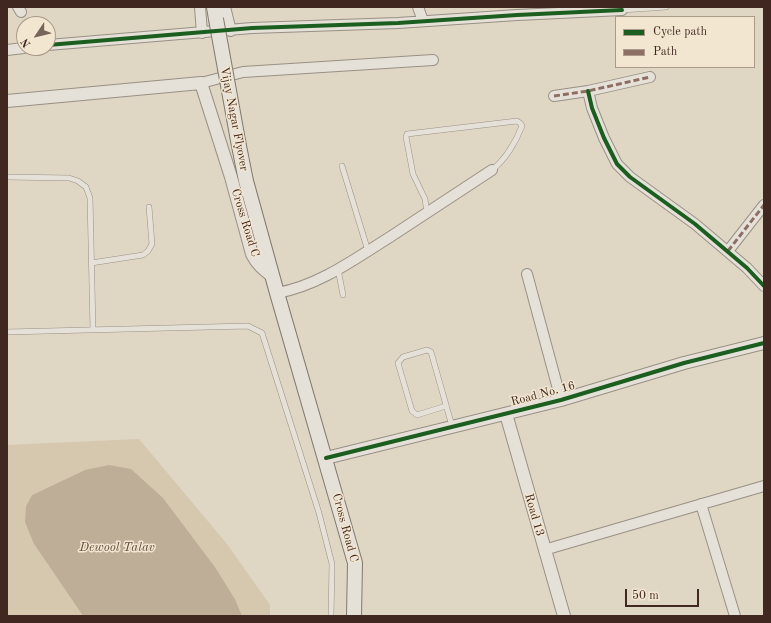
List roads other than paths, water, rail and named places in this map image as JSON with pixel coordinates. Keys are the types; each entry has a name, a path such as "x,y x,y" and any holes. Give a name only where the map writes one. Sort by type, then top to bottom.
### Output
{"main road":[{"name":"Vijay Nagar Flyover","path":"214,7 245,174 271,270"},
{"name":"Cross Road C","path":"271,270 355,563 354,616"}],"street":[{"path":"200,7 202,33"},
{"path":"225,7 231,30"},
{"path":"418,7 423,21"},
{"path":"56,44 231,30 622,10"},
{"path":"7,101 201,83 243,72 433,60"},
{"path":"554,96 588,91 650,77"},
{"name":"Cross Road C","path":"201,83 231,177 252,254 260,267 271,270"},
{"path":"588,91 592,108 616,164 630,177 695,224 747,268 764,286"},
{"path":"277,293 290,291 338,269 492,170"},
{"path":"728,252 764,205"},
{"path":"527,274 561,400"},
{"name":"Road No. 16","path":"326,458 561,400 684,363 764,342"},
{"name":"Road 13","path":"506,414 564,616"},
{"path":"544,550 764,486"},
{"path":"701,504 735,616"}],"lane":[{"path":"622,10 666,7"},
{"path":"427,213 425,198 413,174 406,136 407,134 517,121 522,126 518,136 498,165 492,170"},
{"path":"342,166 368,251"},
{"path":"7,177 68,178 78,181 86,187 90,198 93,330"},
{"path":"92,263 143,255 148,251 152,244 149,206"},
{"path":"338,269 343,295"},
{"path":"7,332 248,326 262,333 319,512 332,564 331,616"},
{"path":"446,406 414,414 398,362 400,359 427,350 431,352 452,427"}],"water":[{"name":"Dewool Talav","path":"109,465 131,469 163,498 215,567 235,599 242,616 83,616 34,544 25,522 26,506 32,495 85,470"}]}
